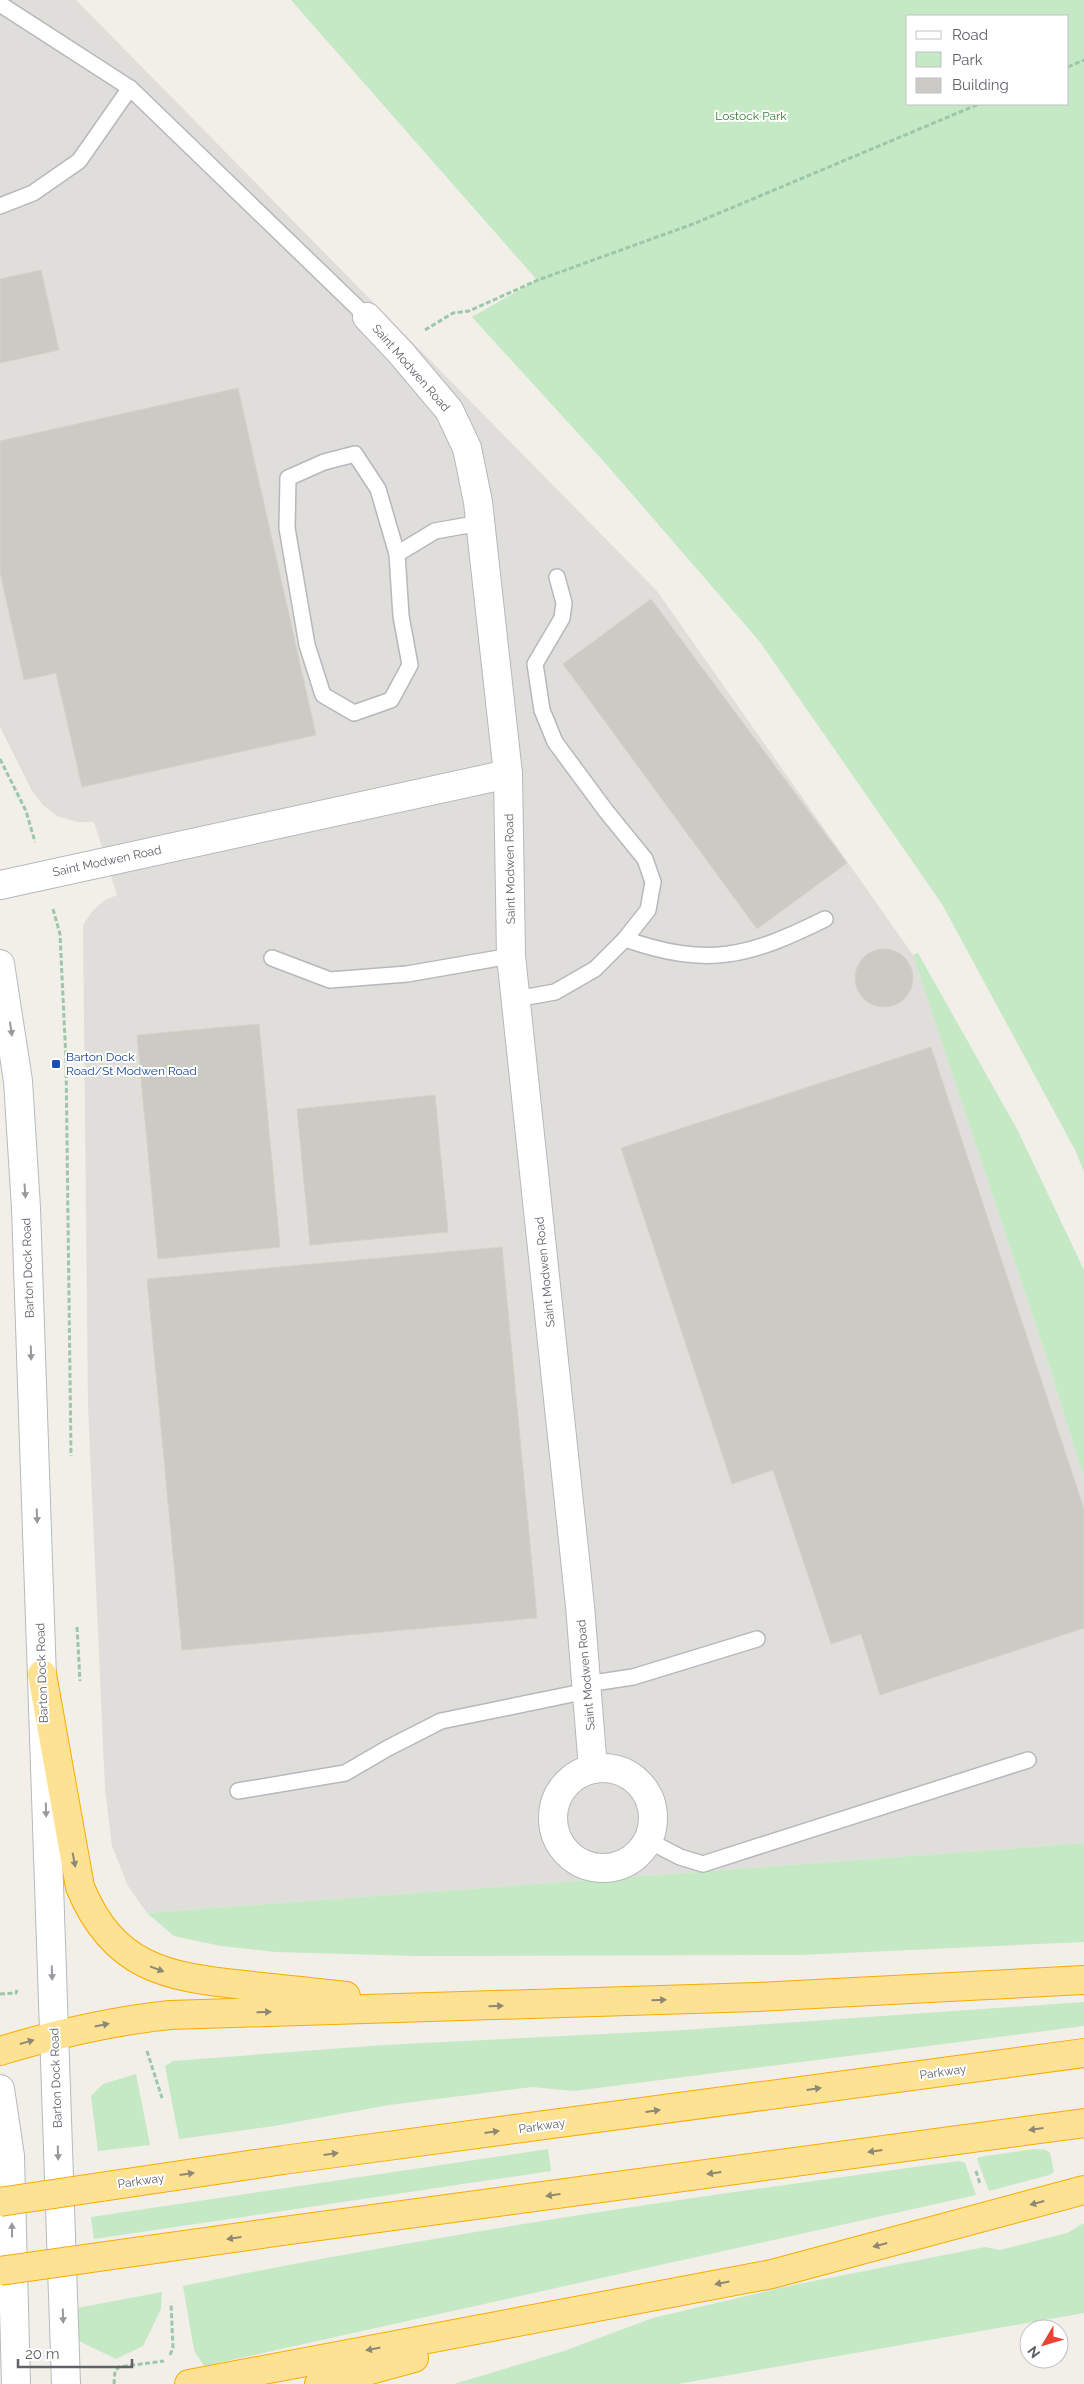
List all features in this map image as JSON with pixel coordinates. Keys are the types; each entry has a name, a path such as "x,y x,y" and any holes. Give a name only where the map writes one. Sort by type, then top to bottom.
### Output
{"highway":[{"path":"42,1674 80,1887 89,1909 115,1944 132,1957 153,1968 176,1976 207,1982 460,2007"},
{"path":"0,2050 54,2034 135,2018 170,2015 757,1997 1084,1980"},
{"name":"Parkway","path":"0,2202 283,2160 1084,2053"},
{"path":"0,2271 1084,2123"},
{"path":"188,2384 772,2274 1084,2190"},
{"path":"319,2384 614,2304"}],"street":[{"name":"Saint Modwen Road","path":"367,317 449,410 468,448 480,523 508,774 511,956 587,1688 593,1769"},
{"name":"Saint Modwen Road","path":"0,885 508,774"},
{"name":"Barton Dock Road","path":"0,964 18,1082 26,1208 66,2384"},
{"path":"609,1768 624,1773 638,1782 647,1795 653,1810 653,1826 649,1841 639,1854 626,1864 610,1868 593,1868 576,1862 564,1850 555,1835 552,1818 556,1801 564,1786 577,1775 593,1769 609,1768"},
{"path":"0,2089 10,2156 16,2384"}],"lane":[{"path":"0,4 130,88 367,317"},
{"path":"0,206 32,193 78,161 130,88"},
{"path":"355,454 378,489 397,554 401,616 410,665 391,700 354,714 323,696 307,645 287,528 288,478 324,462 355,454"},
{"path":"397,554 435,531 480,523"},
{"path":"516,999 555,992 595,969 625,939 648,910 653,882 645,859 606,811 555,742 542,710 535,664 562,618 564,603 557,577"},
{"path":"625,939 660,951 684,956 732,955 766,946 825,919"},
{"path":"272,958 330,980 407,974 511,956"},
{"path":"238,1791 345,1773 388,1748 441,1721 633,1677 756,1639"},
{"path":"649,1841 680,1857 703,1864 1028,1760"}],"path":[{"path":"1069,66 1084,60"},
{"path":"420,334 431,325 453,313 469,312 538,280 693,224 977,105"},
{"path":"0,759 26,811"},
{"path":"60,934 66,1060 71,1462"},
{"path":"76,1619 80,1686"},
{"path":"114,2384 114,2376 118,2366 162,2362 168,2359 173,2348 171,2303"}],"shaded area":[{"path":"0,0 76,0 657,591 913,955 1052,1375 1084,1479 1084,1843 147,1913 128,1886 112,1846 105,1790 88,1407 83,925 93,910 105,900 117,895 94,822 77,822 57,816 43,805 32,791 0,727"}],"green space":[{"name":"Lostock Park","path":"291,0 1084,0 1084,1172 1075,1150 942,904 760,642 606,464 472,317 537,280"},
{"path":"918,953 1017,1129 1084,1270 1084,1479 1052,1375 913,955"},
{"path":"1084,1843 1084,1942 800,1955 417,1956 276,1952 221,1946 174,1936 147,1913"},
{"path":"1084,2002 1084,2026 574,2091 532,2087 389,2105 274,2126 179,2139 165,2066 173,2061 384,2045 683,2030"},
{"path":"136,2074 150,2145 98,2151 91,2096 103,2084"},
{"path":"548,2149 551,2171 94,2239 91,2217"},
{"path":"1034,2149 1046,2150 1050,2153 1054,2172 989,2191 977,2159 979,2157"},
{"path":"959,2161 965,2163 976,2195 204,2366 194,2350 183,2286 472,2232"},
{"path":"1084,2223 1084,2313 1050,2319 1019,2319 1019,2324 678,2384 454,2384 564,2351 653,2318 784,2287 985,2247 1000,2250 1067,2233"},
{"path":"162,2292 161,2309 143,2346 116,2359 79,2341 77,2308"}],"building":[{"path":"41,270 59,350 0,363 0,279"},
{"path":"238,388 316,735 82,787 56,673 24,680 0,572 0,441"},
{"path":"651,599 847,863 757,929 563,664"},
{"path":"878,949 890,949 905,957 913,972 913,984 905,999 890,1007 878,1007 863,999 855,984 855,972 863,957"},
{"path":"259,1024 280,1247 158,1259 137,1035"},
{"path":"931,1047 1084,1509 1084,1628 880,1695 861,1634 831,1644 773,1470 732,1484 621,1148"},
{"path":"435,1095 448,1232 310,1245 297,1109"},
{"path":"502,1247 537,1618 182,1650 147,1279"}],"place":[{"name":"Barton Dock Road/St Modwen Road","path":"56,1064"}]}
